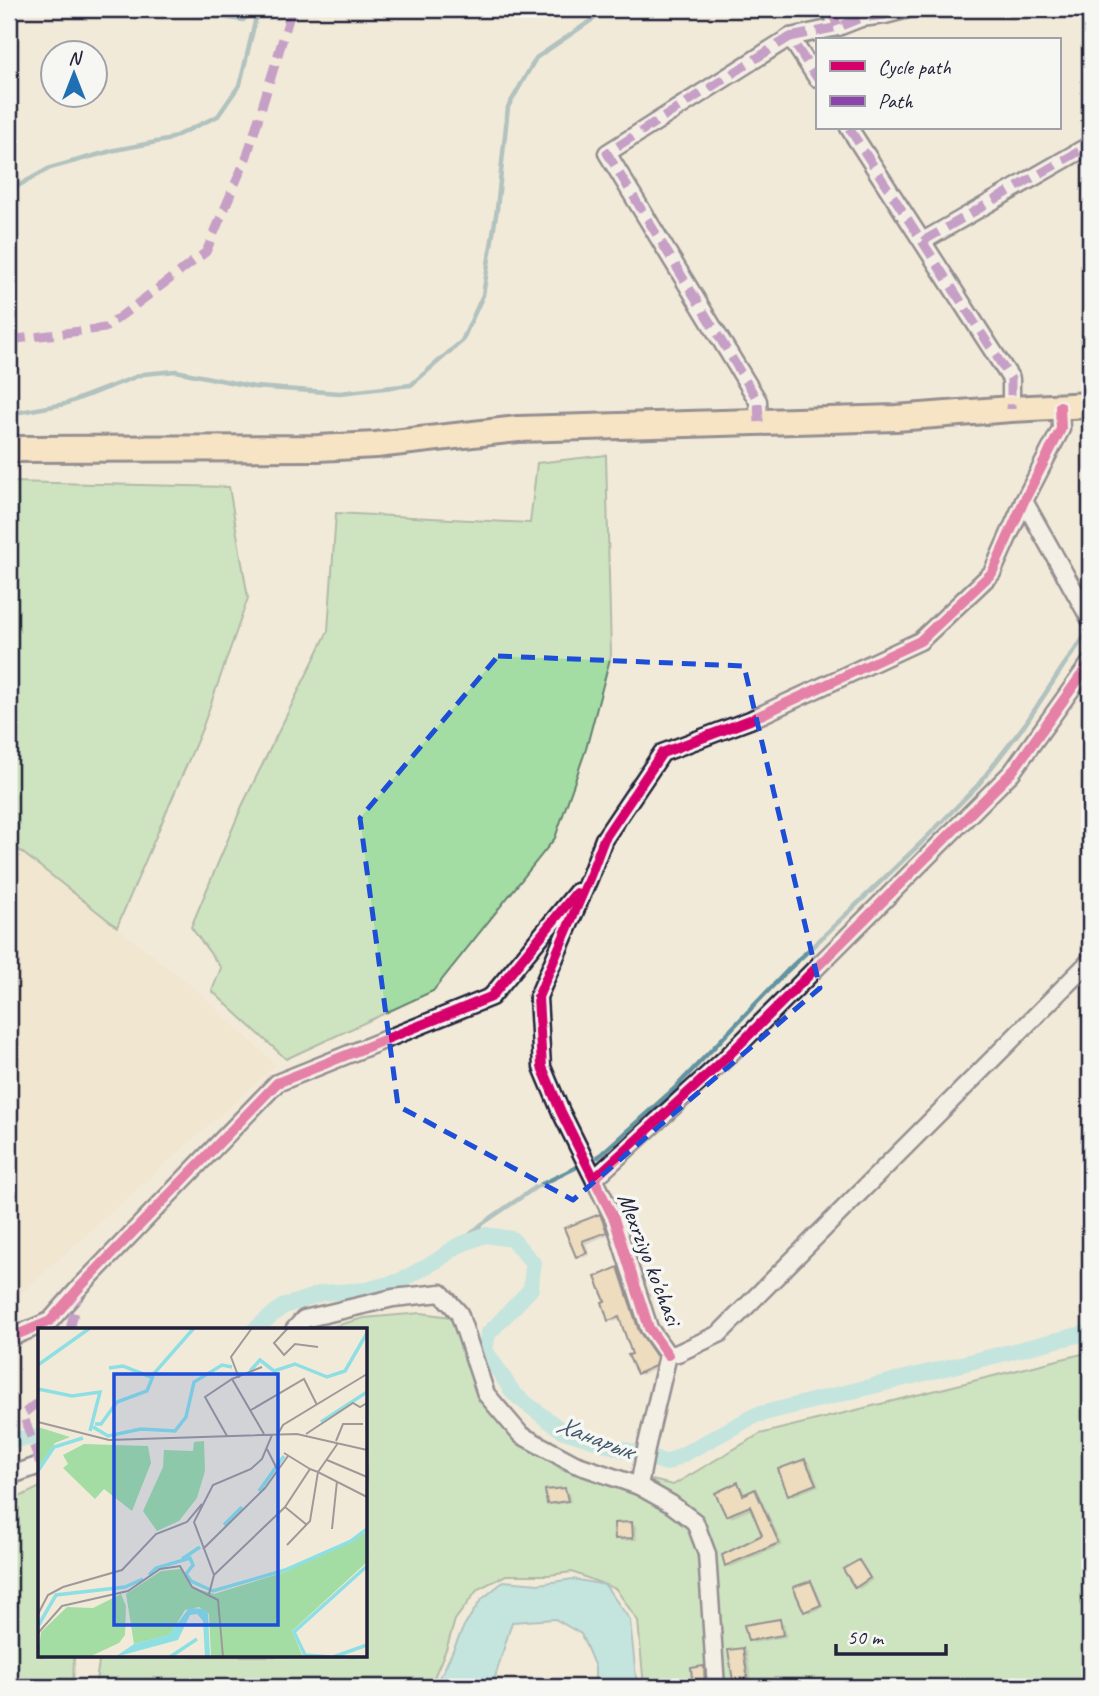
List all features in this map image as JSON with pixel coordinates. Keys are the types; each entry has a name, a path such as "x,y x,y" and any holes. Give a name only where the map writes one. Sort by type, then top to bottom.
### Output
{"main road":[{"path":"9,449 318,448 376,445 518,429 896,418 1090,405"}],"street":[{"path":"831,9 838,27"},
{"path":"759,422 758,401 607,153 790,37 838,27 860,18 908,9"},
{"path":"790,37 816,76"},
{"path":"850,130 1011,379 1011,409"},
{"path":"923,241 1090,145"},
{"name":"Mexrziyo ko'chasi","path":"668,1355 649,1328 614,1219 542,1067 538,997 604,839 662,752 750,720 920,641 992,573 1024,501 1061,429 1060,406"},
{"path":"1024,501 1089,617"},
{"path":"595,1178 725,1059 1012,772 1090,663"},
{"path":"9,1338 50,1321 276,1083 491,997 590,876"},
{"path":"639,1486 646,1444 668,1355 719,1334 1090,961"},
{"path":"296,1328 304,1319 393,1298 441,1293 459,1313 486,1394 521,1435 575,1464 639,1486 671,1504 695,1522 707,1554 716,1687"},
{"path":"9,1476 38,1466"}],"highlighted area":[{"path":"498,656 744,666 820,988 573,1200 398,1106 360,818"}],"shaded area":[{"path":"9,842 197,990 276,1065 9,1304"}],"green space":[{"path":"606,455 611,655 586,749 555,838 433,991 286,1059 212,991 221,968 191,927 242,806 328,631 336,513 530,523 537,463"},
{"path":"9,482 229,487 248,598 202,729 117,927 9,842"},
{"path":"421,1313 451,1317 477,1395 513,1435 564,1471 605,1469 673,1485 760,1434 1090,1352 1090,1687 644,1687 638,1621 616,1589 572,1572 506,1575 478,1589 455,1620 430,1687 95,1687 100,1658 368,1658 368,1328 327,1328 364,1318"},
{"path":"38,1488 38,1658 74,1658 73,1687 9,1687 9,1502"}],"water":[{"path":"573,1579 605,1585 630,1620 637,1687 595,1687 595,1667 581,1634 555,1619 512,1622 492,1687 431,1687 443,1672 464,1626 481,1600 504,1581 539,1584"}],"building":[{"path":"600,1214 607,1232 582,1241 587,1253 576,1257 564,1228"},
{"path":"618,1267 639,1331 657,1357 655,1366 637,1374 628,1355 632,1354 619,1317 608,1321 602,1302 605,1301 595,1277"},
{"path":"805,1459 816,1484 788,1495 778,1469"},
{"path":"738,1482 743,1495 755,1489 779,1543 725,1566 722,1555 762,1535 750,1506 726,1516 715,1493"},
{"path":"565,1488 568,1501 547,1504 545,1490"},
{"path":"632,1522 633,1538 615,1539 614,1523"},
{"path":"859,1560 870,1578 855,1588 843,1569"},
{"path":"811,1581 821,1605 804,1612 793,1587"},
{"path":"780,1619 783,1635 748,1641 744,1625"},
{"path":"743,1648 749,1687 734,1687 728,1650"},
{"path":"704,1666 705,1687 693,1687 691,1668"}],"waterway":[{"path":"176,9 243,20 255,9"},
{"path":"9,198 16,187 50,168 115,150 167,140 218,116 240,84 258,9"},
{"path":"9,414 65,404 143,374 176,371 254,387 340,393 411,385 462,341 483,295 497,209 508,107 536,58 608,9"},
{"path":"598,1157 674,1089 788,970 978,785 1026,723 1090,629"},
{"path":"457,1246 482,1224 536,1187 575,1168"},
{"name":"Ханарык","path":"256,1328 282,1307 322,1293 366,1290 400,1281 457,1246 485,1235 512,1239 533,1263 531,1289 488,1334 485,1350 514,1394 561,1430 667,1463 756,1415 1090,1332"},
{"name":"Ханарык","path":"9,1440 38,1437"}],"marked path":[{"path":"9,340 105,328 206,252 247,156 292,9"},
{"path":"831,9 838,27"},
{"path":"790,37 908,9"},
{"path":"759,422 758,401 607,153 790,37 816,76"},
{"path":"850,130 1011,379 1011,409"},
{"path":"923,241 1090,145"},
{"path":"70,1328 78,1294"},
{"path":"38,1404 23,1414 38,1458"}],"cycle path":[{"path":"668,1355 649,1328 614,1219 542,1067 538,997 604,839 662,753 750,720 920,641 992,573 1024,501 1061,429 1060,406"},
{"path":"595,1178 725,1059 1012,772 1090,663"},
{"path":"9,1338 50,1321 277,1083 491,997 576,893"}]}
